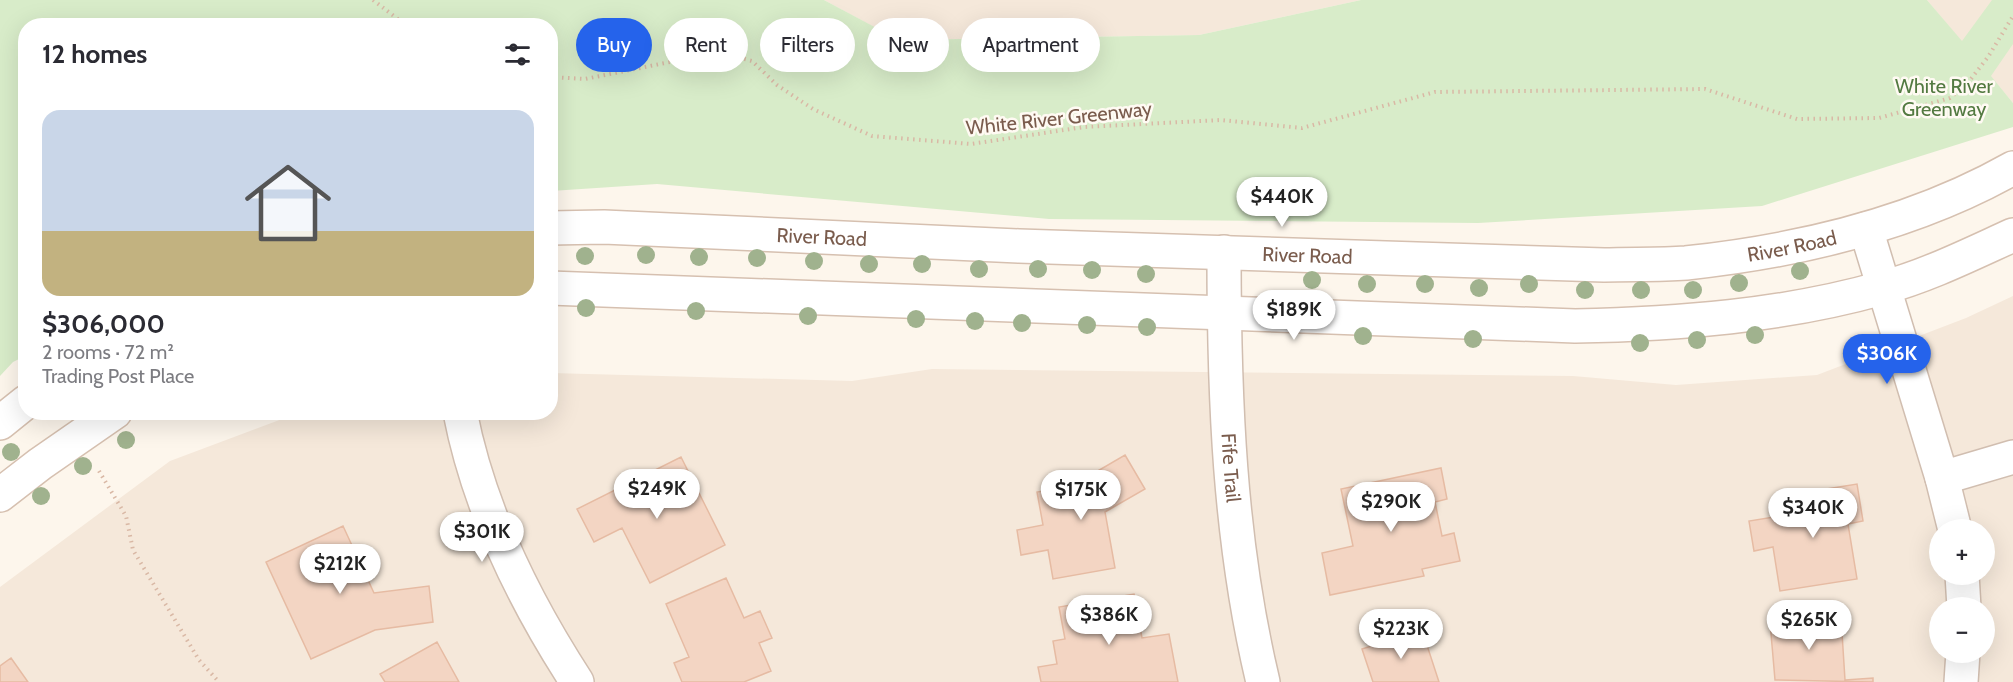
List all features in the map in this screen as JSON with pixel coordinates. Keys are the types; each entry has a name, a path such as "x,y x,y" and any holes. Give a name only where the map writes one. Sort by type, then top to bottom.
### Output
{"main road":[{"name":"River Road","path":"558,228 604,227 1019,246 1604,265 1685,263 1793,246 1866,229 1936,206 2013,168"},
{"path":"1866,229 1942,477 1952,519"},
{"path":"558,288 1575,326 1662,324 1747,314 1883,288 2013,235"},
{"name":"Fife Trail","path":"1224,252 1230,480 1250,627 1263,682"},
{"path":"0,423 18,408"},
{"path":"0,495 103,420"},
{"path":"462,420 467,448 490,519 520,584 578,682"},
{"path":"1942,477 2013,457"},
{"path":"1961,682 1962,663"}],"path":[{"path":"373,0 397,18"},
{"name":"White River Greenway","path":"558,78 585,80 720,52 752,62 777,85 813,109 872,136 970,144 1084,127 1221,120 1302,128 1435,92 1705,89 1797,119 1879,118 1950,99 1967,84 1988,57 2013,16"},
{"path":"99,471 126,516 133,550 199,660 219,682"}],"shaded area":[{"path":"824,0 1361,0 1199,35 1100,37 1100,18 961,18 961,39 949,39 949,18 867,18 867,23"},
{"path":"1927,0 2013,0 2013,103"},
{"path":"2013,296 2013,682 0,682 0,587 170,461 279,420 558,420 558,373 852,381 932,369 1573,376 1676,385 1817,375 1966,318"}],"green space":[{"path":"0,0 824,0 867,23 867,72 949,72 949,39 961,39 961,72 1100,72 1100,37 1199,35 1361,0 1927,0 1962,41 1992,0 2013,0 2013,44 1991,76 2013,103 2013,127 1762,206 1478,223 1049,219 657,184 558,191 558,18 18,18 18,360 0,376"}],"building":[{"path":"1125,455 1145,489 1105,512 1115,568 1053,579 1048,550 1021,555 1017,530 1043,525 1037,492 1072,486"},
{"path":"681,457 725,545 650,583 622,528 594,542 577,509"},
{"path":"1441,468 1447,499 1435,502 1442,536 1454,533 1460,561 1422,569 1424,576 1330,595 1322,553 1353,546 1341,489"},
{"path":"1857,484 1863,521 1848,524 1857,579 1780,591 1773,547 1754,551 1749,521 1804,512 1802,493"},
{"path":"343,526 374,593 429,586 433,622 375,630 311,659 266,562"},
{"path":"726,578 744,618 760,611 772,638 759,643 771,671 744,682 682,682 674,663 689,657 666,604"},
{"path":"1134,594 1142,638 1169,634 1178,682 1041,682 1038,667 1057,664 1053,641 1065,639 1059,607"},
{"path":"1841,617 1845,680 1873,678 1873,682 1775,680 1770,622"},
{"path":"1422,630 1439,682 1373,682 1362,649"},
{"path":"437,642 459,682 385,682 380,674"},
{"path":"11,658 28,682 0,682 0,666"}]}
